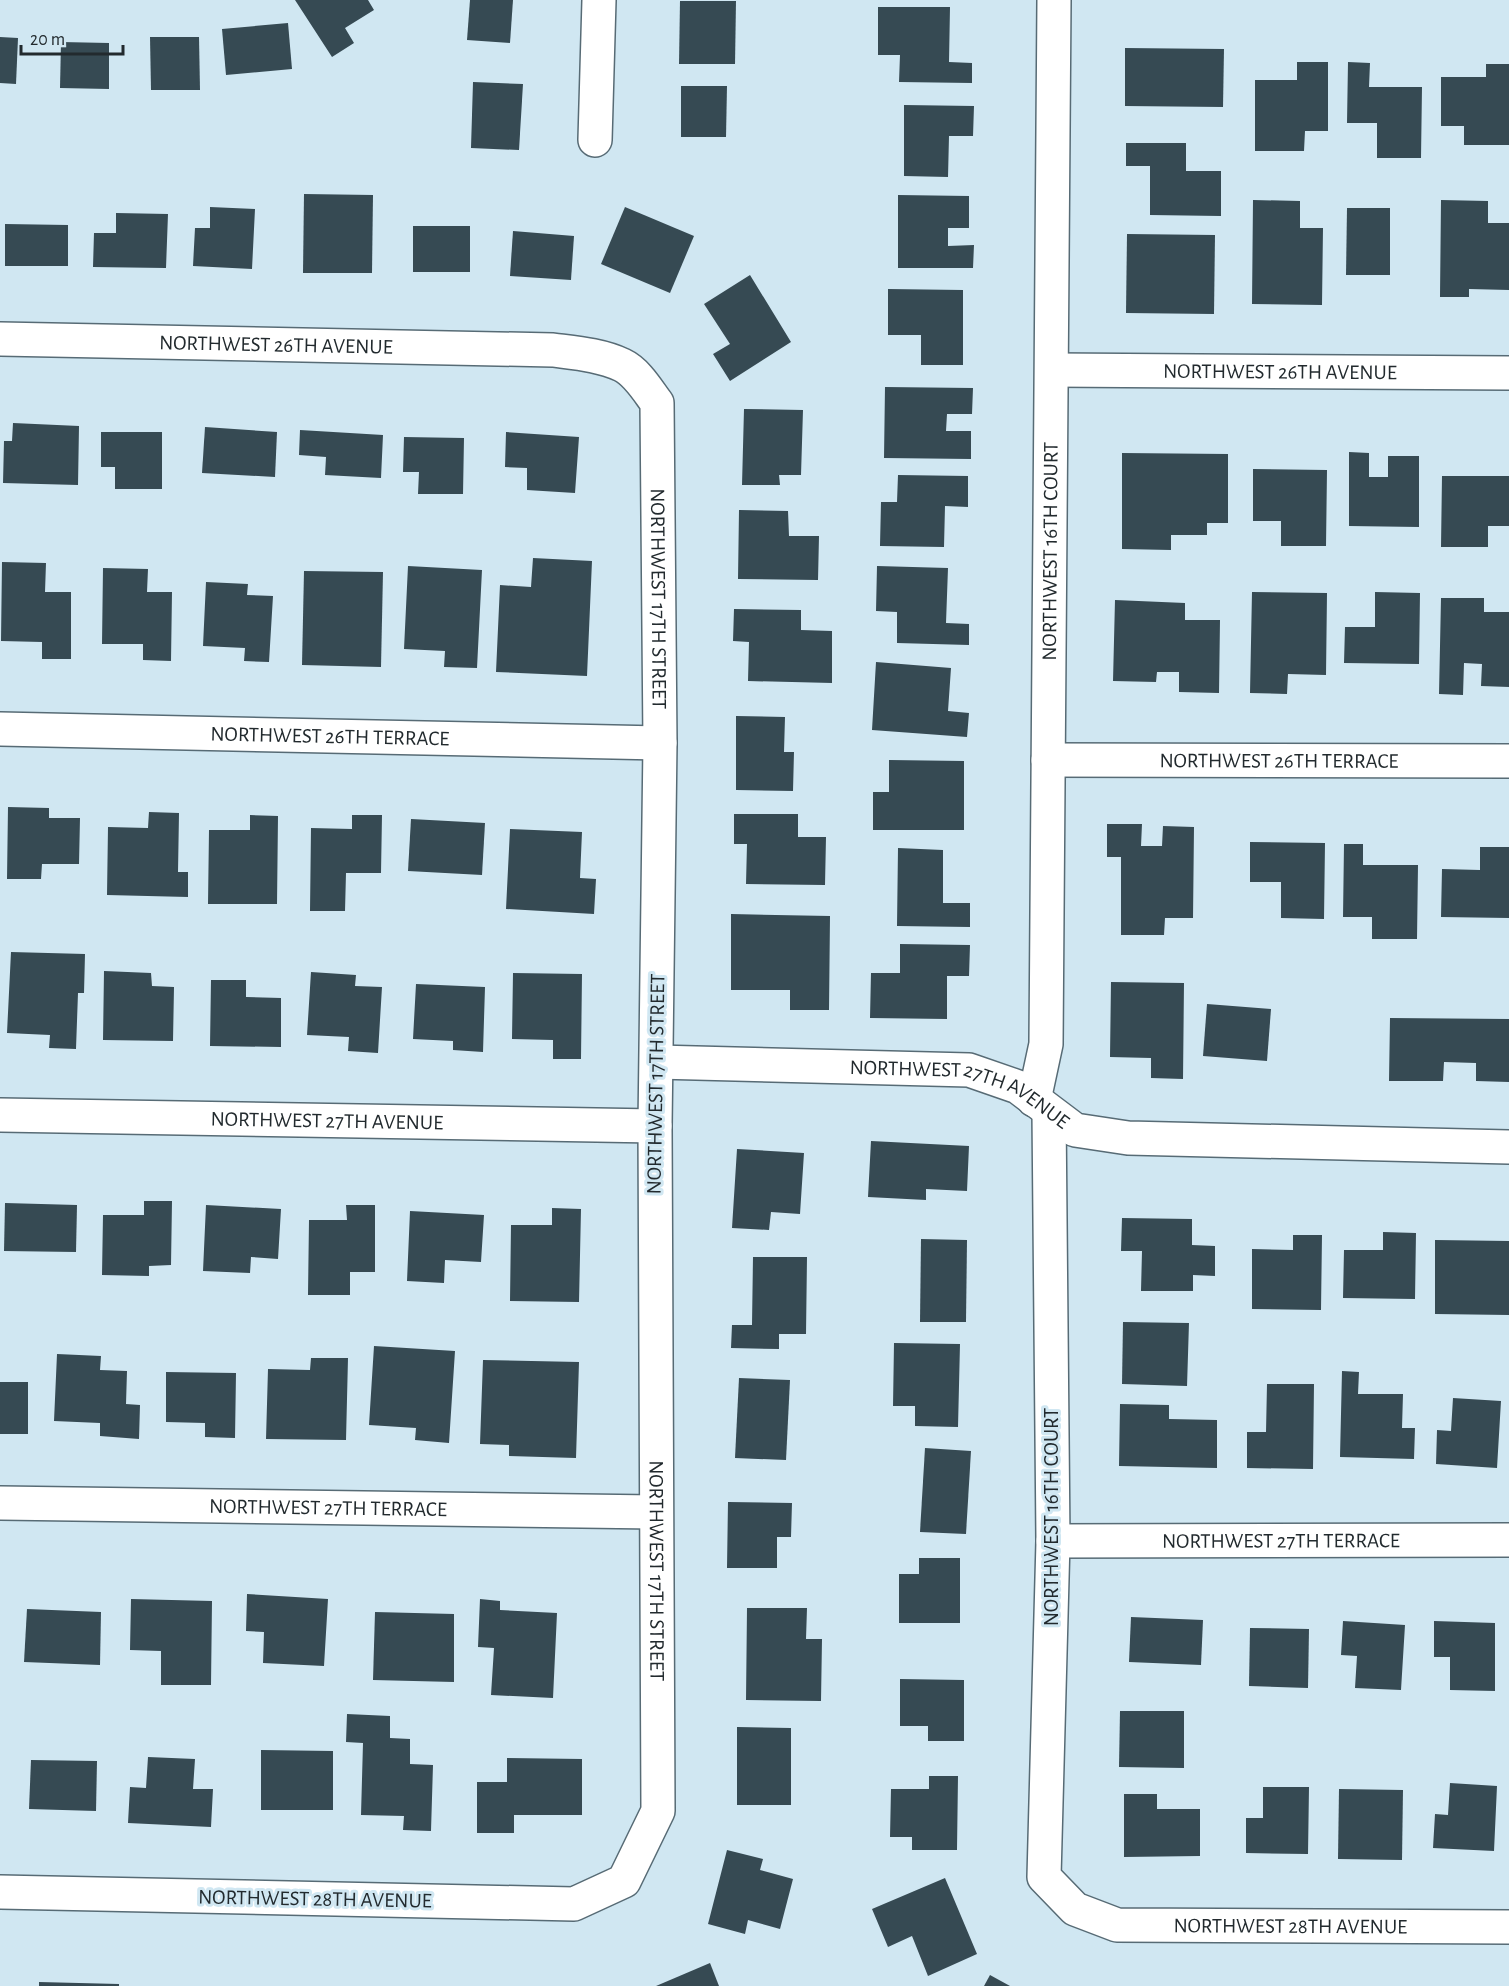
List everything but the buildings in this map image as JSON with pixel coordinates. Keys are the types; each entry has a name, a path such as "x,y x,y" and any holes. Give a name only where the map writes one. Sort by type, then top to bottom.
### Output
{"street":[{"path":"595,140 599,0"},
{"name":"NORTHWEST 16TH COURT","path":"1054,0 1046,1044 1041,1106 1053,1541 1044,1877 1075,1909"},
{"name":"NORTHWEST 26TH AVENUE","path":"0,339 553,350"},
{"name":"NORTHWEST 17TH STREET","path":"553,350 594,356 624,366 638,379 657,404 660,743 655,1126 658,1811 624,1881"},
{"name":"NORTHWEST 26TH AVENUE","path":"1052,370 1509,373"},
{"name":"NORTHWEST 26TH TERRACE","path":"0,729 660,743"},
{"name":"NORTHWEST 26TH TERRACE","path":"1048,760 1509,761"},
{"name":"NORTHWEST 27TH AVENUE","path":"657,1062 969,1070 1018,1087 1074,1130 1128,1138 1509,1148"},
{"name":"NORTHWEST 27TH AVENUE","path":"0,1114 655,1126"},
{"name":"NORTHWEST 27TH TERRACE","path":"0,1503 656,1512"},
{"name":"NORTHWEST 27TH TERRACE","path":"1053,1541 1509,1540"},
{"name":"NORTHWEST 28TH AVENUE","path":"0,1892 574,1904 624,1881"},
{"name":"NORTHWEST 28TH AVENUE","path":"1075,1909 1118,1925 1509,1927"}]}
